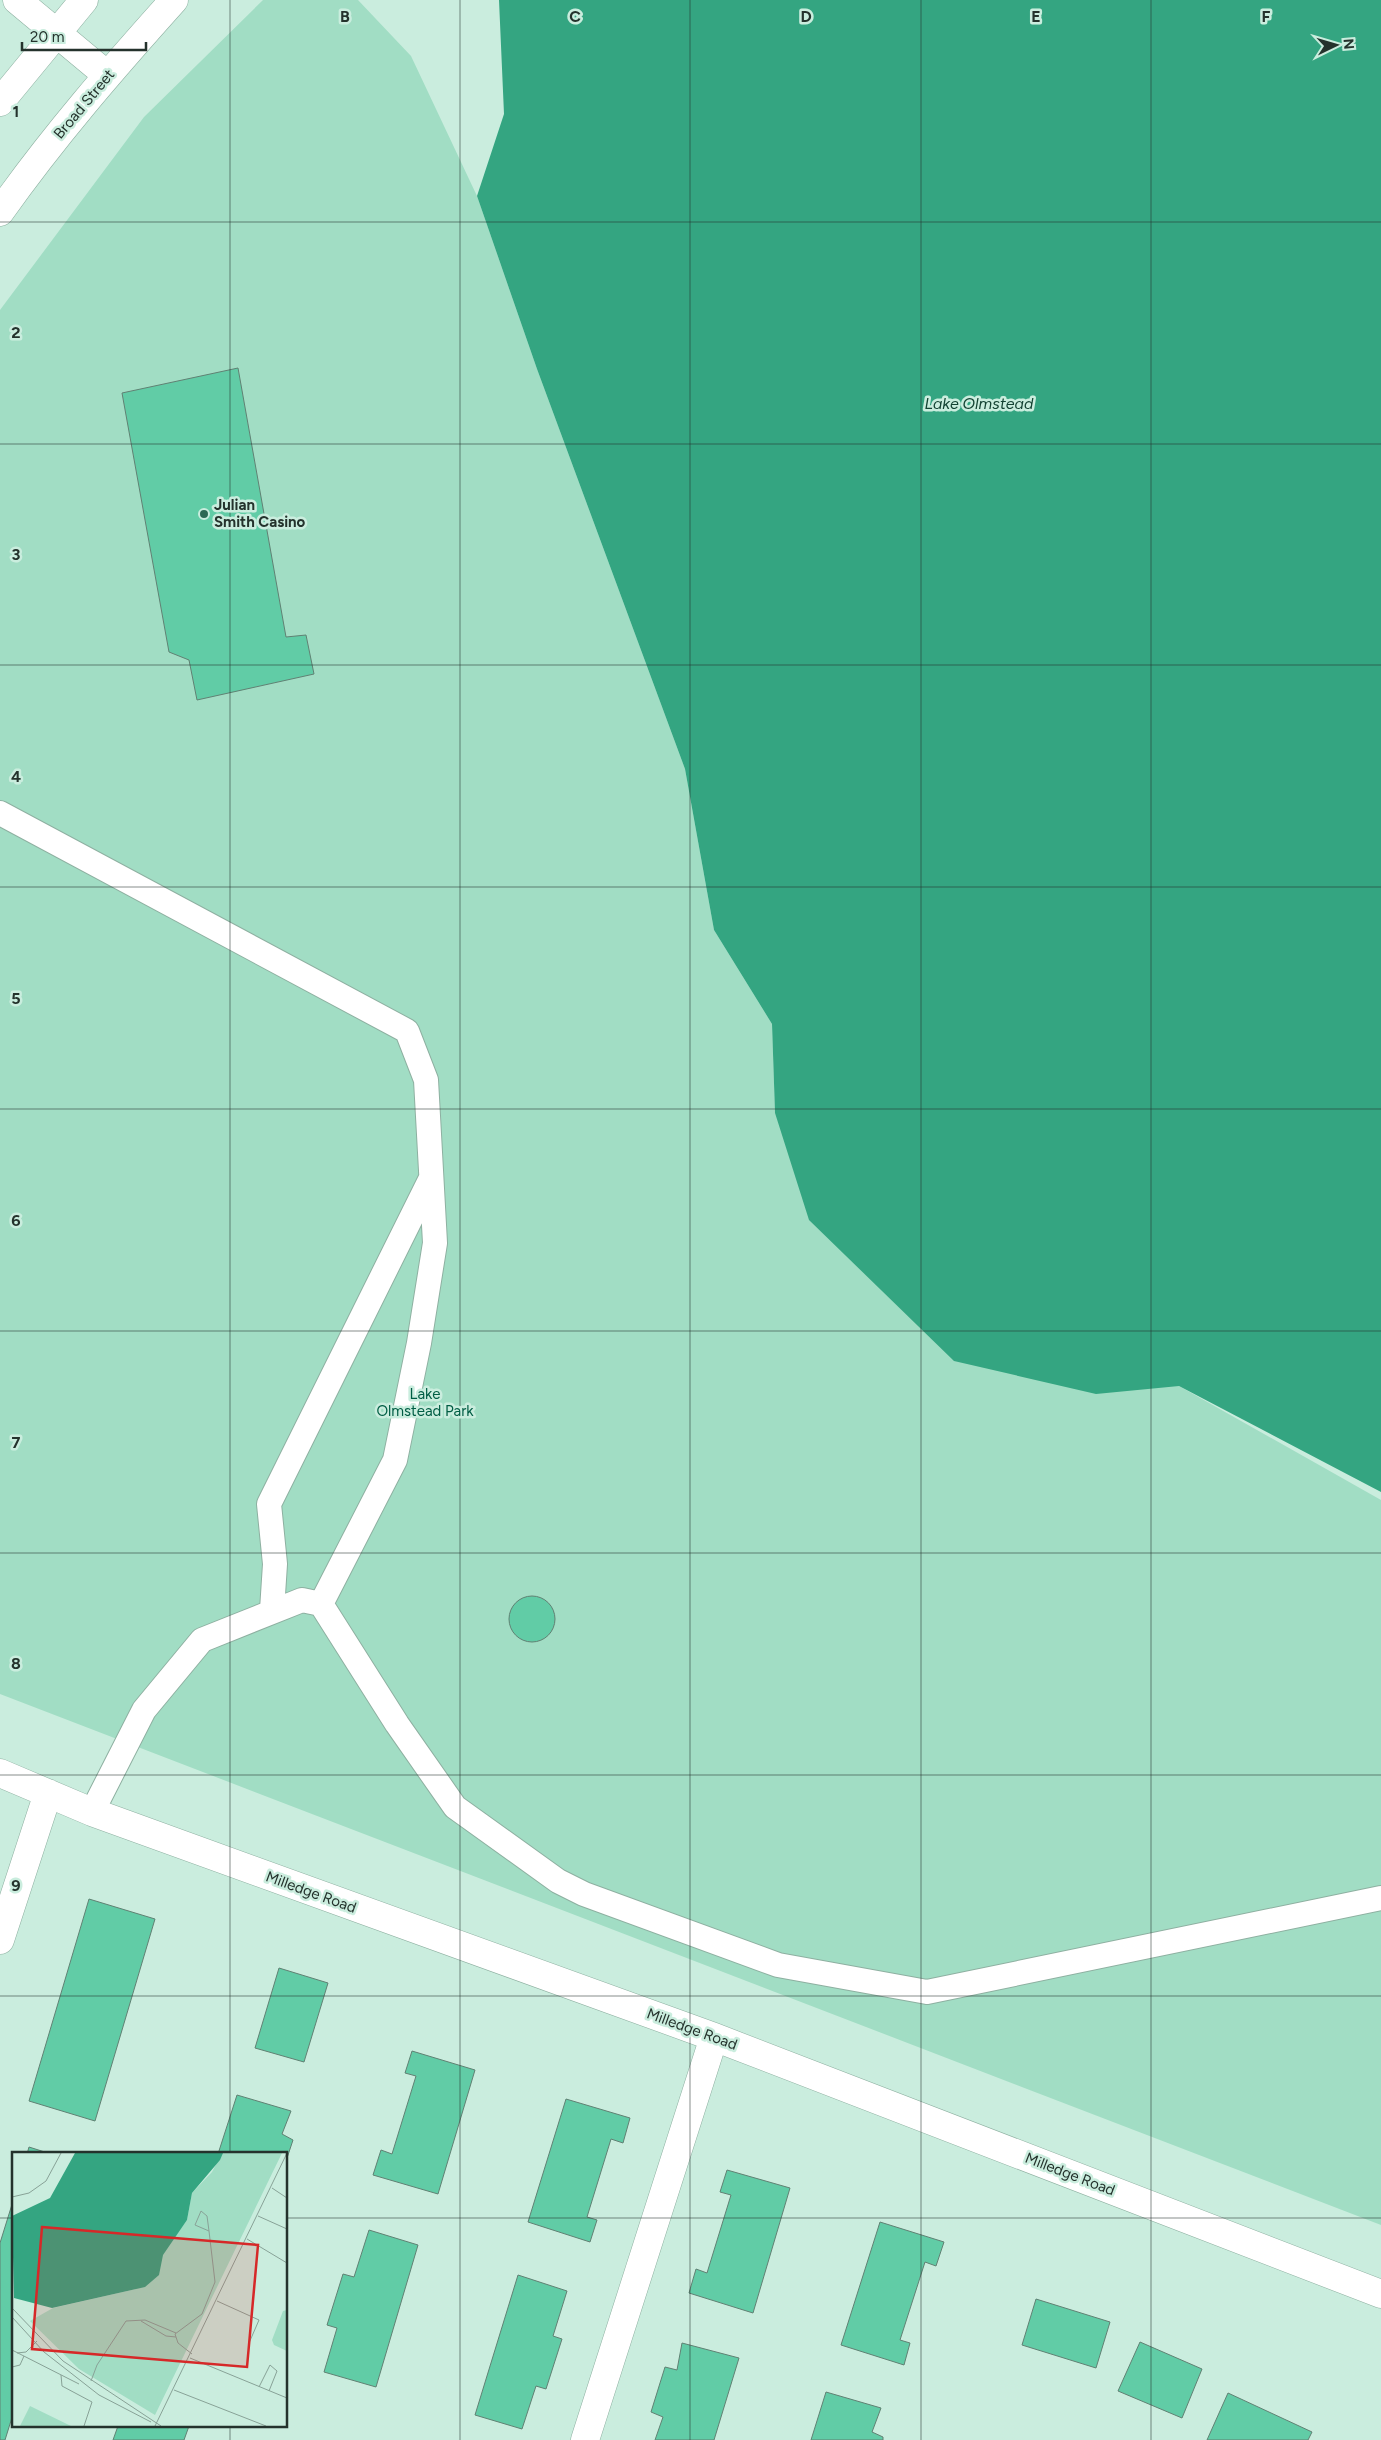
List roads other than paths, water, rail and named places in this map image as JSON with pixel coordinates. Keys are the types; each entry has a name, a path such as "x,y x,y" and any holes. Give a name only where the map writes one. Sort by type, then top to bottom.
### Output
{"street":[{"path":"17,0 107,75"},
{"path":"0,102 84,0"},
{"name":"Broad Street","path":"0,212 32,168 107,75 174,0"},
{"name":"Milledge Road","path":"0,1773 92,1812 714,2037 1381,2294"},
{"path":"0,1940 48,1793"},
{"path":"585,2440 714,2037"}],"lane":[{"path":"0,813 407,1031 426,1080 435,1242 419,1344 394,1460 321,1604"},
{"path":"272,1610 275,1564 269,1504 431,1177"},
{"path":"92,1812 144,1710 202,1640 272,1610 302,1600 321,1604 397,1724 455,1807 558,1881 584,1894 778,1966 927,1992 1381,1898"}],"water":[{"name":"Lake Olmstead","path":"499,0 1381,0 1381,1492 1179,1386 1096,1394 954,1361 809,1220 775,1113 772,1024 714,930 685,769 537,369 477,196 504,114"}],"place":[{"name":"Julian Smith Casino","path":"204,514"}],"park label":[{"name":"Lake Olmstead Park","path":"425,1402"}]}
